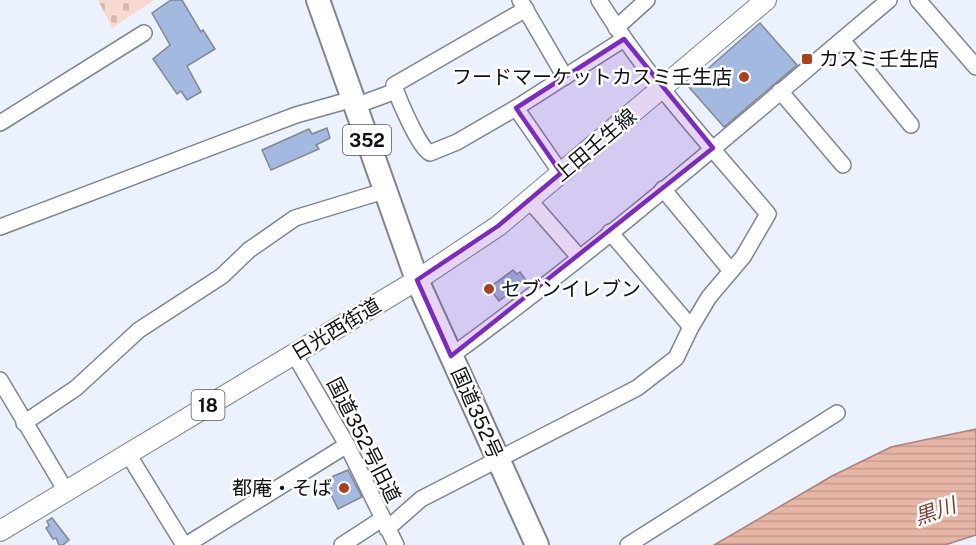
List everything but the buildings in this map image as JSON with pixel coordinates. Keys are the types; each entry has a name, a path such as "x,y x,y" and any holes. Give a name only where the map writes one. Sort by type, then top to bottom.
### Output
{"highway":[{"name":"352","path":"318,0 417,280"},
{"name":"国道352号","path":"417,280 537,545"}],"main road":[{"name":"上田壬生線","path":"417,280 477,241 530,200 766,0"},
{"name":"日光西街道","path":"0,531 417,280"}],"street":[{"path":"342,545 384,524 422,499 497,459 637,388 676,358 709,297 743,257 768,214 663,88 620,33 599,0"},
{"path":"565,77 523,5 394,85 424,148 430,153 457,142 565,77 620,33 647,0"},
{"path":"451,356 663,189 889,0"},
{"path":"918,0 976,67"},
{"path":"0,123 144,33"},
{"path":"842,40 911,125"},
{"path":"0,227 296,115 354,103 396,91"},
{"path":"780,91 843,165"},
{"path":"516,108 561,173"},
{"path":"663,189 732,271"},
{"path":"24,423 76,388 139,330 222,276 249,250 295,218 384,191"},
{"path":"530,200 579,257"},
{"path":"610,232 692,327"},
{"name":"国道352号旧道","path":"294,354 347,445 396,545"},
{"path":"0,380 66,491"},
{"path":"628,545 837,413"},
{"path":"129,454 185,545 347,445"}],"highlighted area":[{"path":"624,39 713,148 451,356 417,280 498,226 561,173 516,108"}],"green space":[{"path":"98,0 154,0 112,28"}],"water":[{"name":"黒川","path":"976,429 976,535 945,545 714,545 832,476 891,447"}],"place":[{"name":"カスミ壬生店","path":"807,59"},
{"name":"フードマーケットカスミ壬生店","path":"744,77"},
{"name":"セブンイレブン","path":"489,289"},
{"name":"都庵・そば","path":"344,488"}]}
